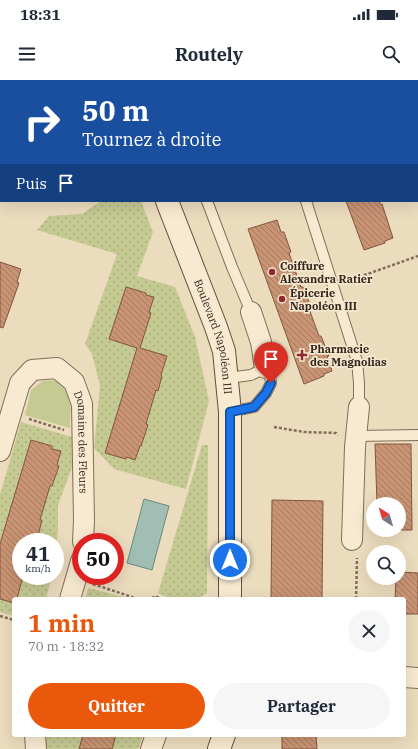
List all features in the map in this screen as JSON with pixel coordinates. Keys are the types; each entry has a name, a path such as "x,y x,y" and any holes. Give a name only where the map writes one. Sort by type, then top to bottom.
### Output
{"main road":[{"name":"Boulevard Napoléon III","path":"167,202 224,351 228,378 230,412 230,597"},
{"path":"219,749 223,737"}],"street":[{"path":"251,312 262,342 265,368"},
{"name":"Domaine des Fleurs","path":"0,451 20,383 32,370 57,368 74,382 82,404 83,533"},
{"path":"352,540 356,441 359,407"},
{"path":"71,597 74,585"},
{"path":"406,677 418,678"},
{"path":"35,737 36,749"},
{"path":"152,749 155,737"}],"lane":[{"path":"207,202 251,312"},
{"path":"306,202 357,361 359,407"},
{"path":"228,378 251,375 265,368 270,376 271,383 266,393 254,407 230,412"},
{"path":"356,441 418,435"}],"path":[{"path":"333,286 418,256"},
{"path":"11,414 83,435"},
{"path":"274,427 304,432 336,433 347,447 356,441"},
{"path":"352,540 357,554 356,597"},
{"path":"109,585 134,597"},
{"path":"0,616 12,619"}],"green space":[{"path":"100,202 141,202 153,232 137,276 175,287 195,337 209,401 186,489 114,469 94,448 100,386 92,354 85,344 117,254 37,230 49,216 82,214"},
{"path":"43,381 56,381 62,384 66,389 69,395 71,408 70,428 25,415 31,390"},
{"path":"21,422 75,438 74,462 58,505 58,533 12,533 12,585 50,585 47,597 12,597 12,615 0,612 0,495"},
{"path":"202,445 208,445 207,593 200,597 167,597 158,593"},
{"path":"88,588 124,597 86,597"},
{"path":"46,737 142,737 138,749 46,749"}],"water":[{"path":"144,499 169,506 152,570 127,563"}],"building":[{"path":"346,202 380,202 381,205 382,204 393,238 385,241 385,243 364,250"},
{"path":"277,220 281,232 284,232 291,252 289,253 301,287 303,287 309,302 307,303 319,336 321,336 329,356 327,356 332,371 304,384 248,229"},
{"path":"0,262 21,269 17,282 19,283 3,328 0,327"},
{"path":"126,287 154,297 149,312 151,313 140,348 167,356 158,391 156,390 146,424 148,425 135,460 105,453 137,348 109,339"},
{"path":"31,440 52,446 52,449 61,451 57,465 59,466 52,486 50,486 40,520 42,520 39,533 12,533 12,585 21,585 18,597 12,597 12,602 0,599 0,544"},
{"path":"375,444 411,444 412,530 406,530 406,497 377,497"},
{"path":"272,500 323,501 322,597 271,597"},
{"path":"406,572 418,573 418,614 406,614 406,597 395,597 396,585 406,585"},
{"path":"82,737 115,737 112,749 79,749"},
{"path":"282,737 316,737 317,749 282,749"}],"place":[{"name":"Coiffure Alexandra Ratier","path":"272,272"},
{"name":"Épicerie Napoléon III","path":"282,299"},
{"name":"Pharmacie des Magnolias","path":"302,355"}],"route":[{"path":"230,560 230,412 254,407 266,393 271,383"}]}
